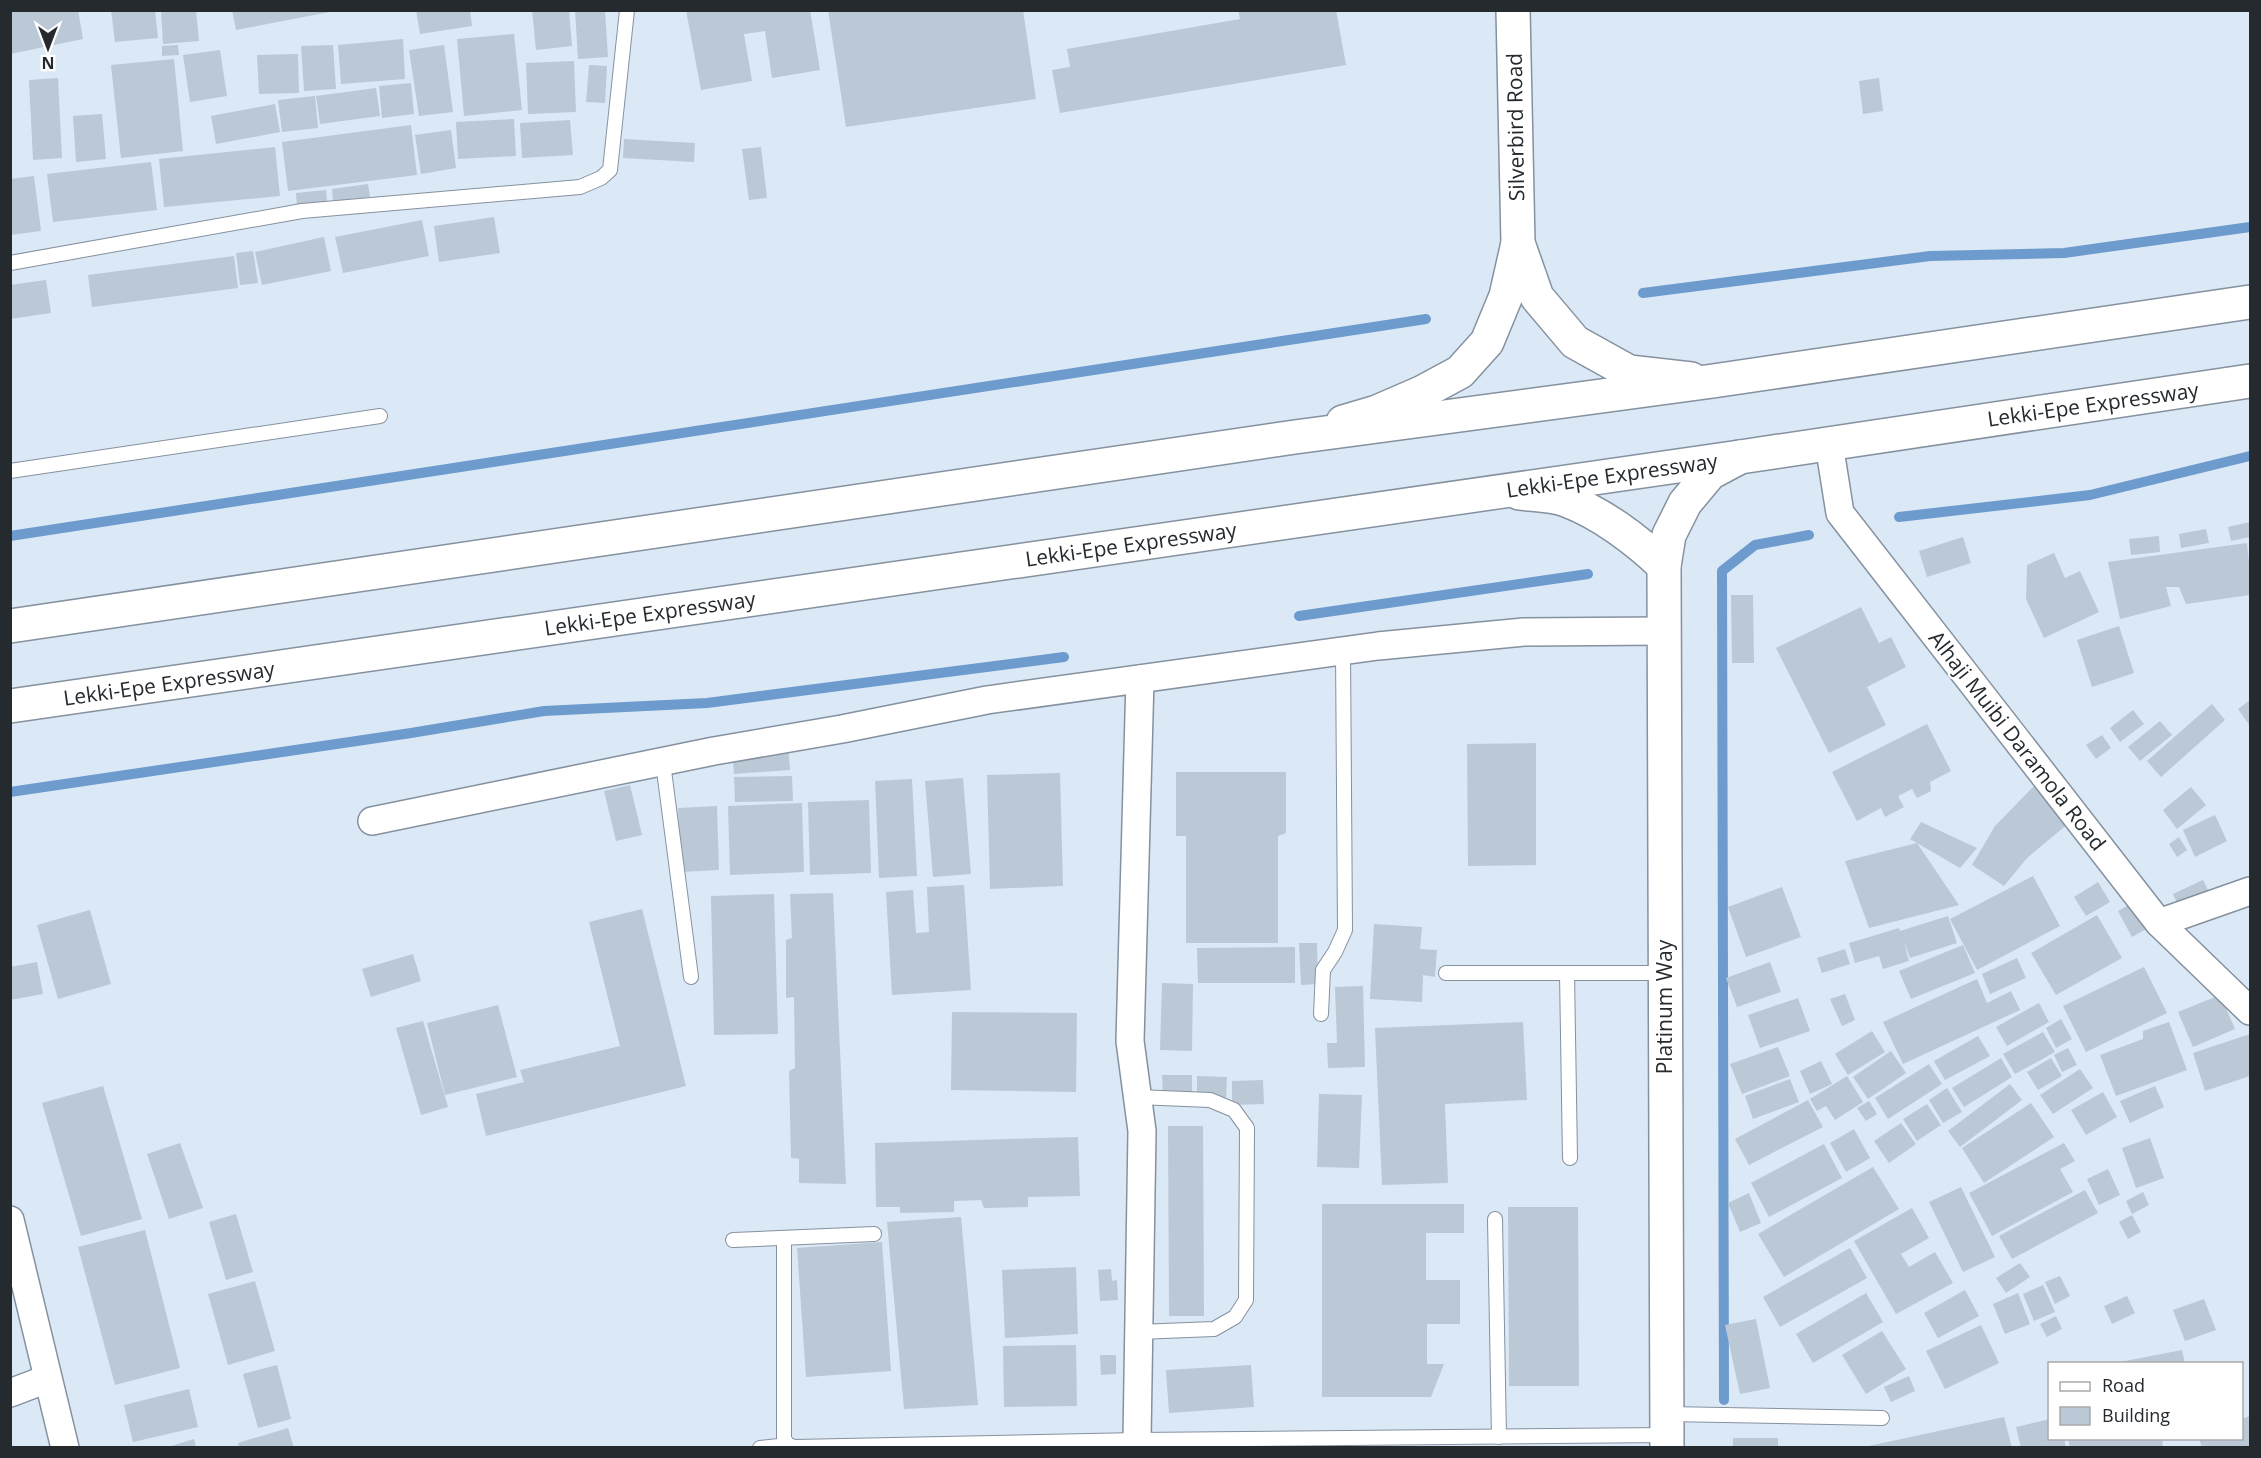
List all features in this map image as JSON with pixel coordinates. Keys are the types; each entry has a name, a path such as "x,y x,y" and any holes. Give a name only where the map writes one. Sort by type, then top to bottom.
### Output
{"main road":[{"name":"Silverbird Road","path":"1513,10 1518,243"},
{"path":"1518,243 1538,297 1575,342 1629,372 1713,381"},
{"path":"1295,437 1377,411 1421,393 1460,372 1487,342 1506,296 1518,243"},
{"path":"10,626 1295,437 1713,381 2250,303"},
{"name":"Lekki-Epe Expressway","path":"10,706 1506,491 2250,381"},
{"name":"Platinum Way","path":"1666,1432 1664,566 1669,535 1685,503 1710,473 1740,457"},
{"path":"1506,491 1565,499 1611,523 1637,541 1664,566"}],"street":[{"name":"Alhaji Muibi Daramola Road","path":"1829,444 1840,513 2159,923 2250,1011"},
{"path":"372,821 714,750 842,729 987,700 1343,650 1524,632 1664,631"},
{"path":"1137,1440 1142,1131 1130,1041 1140,679"},
{"path":"2159,923 2250,891"},
{"path":"10,1220 65,1448"},
{"path":"10,1393 47,1379"}],"lane":[{"path":"10,263 302,211 580,187 601,178 610,170 627,10"},
{"path":"10,471 380,416"},
{"path":"1321,1014 1323,970 1335,952 1345,930 1343,650"},
{"path":"663,762 692,977"},
{"path":"1446,973 1665,973"},
{"path":"1567,973 1570,1158"},
{"path":"1137,1097 1210,1100 1234,1110 1248,1128 1246,1300 1236,1317 1214,1329 1138,1332"},
{"path":"1495,1218 1499,1437"},
{"path":"733,1240 874,1234"},
{"path":"784,1238 784,1439 788,1445"},
{"path":"760,1448 788,1445 795,1447 1137,1440 1499,1437 1666,1432 1882,1418"}],"building":[{"path":"10,10 78,10 83,39 10,54"},
{"path":"111,10 155,10 158,38 115,42"},
{"path":"161,10 196,10 199,41 163,44"},
{"path":"232,10 330,10 330,12 236,30"},
{"path":"416,10 470,10 472,26 420,34"},
{"path":"532,10 569,10 572,46 536,50"},
{"path":"575,10 605,10 608,57 578,59"},
{"path":"686,10 810,10 820,70 772,78 765,31 744,34 752,81 701,90"},
{"path":"828,10 1023,10 1036,99 846,127"},
{"path":"1238,10 1336,10 1346,65 1060,113 1052,70 1070,67 1067,49 1240,19"},
{"path":"514,34 522,110 464,116 457,39"},
{"path":"403,39 405,79 341,84 338,45"},
{"path":"178,45 179,55 162,56 162,46"},
{"path":"333,45 336,89 304,91 301,46"},
{"path":"444,45 453,112 419,116 409,50"},
{"path":"220,50 227,96 190,102 183,55"},
{"path":"298,54 299,93 259,94 257,55"},
{"path":"174,59 183,151 121,158 111,65"},
{"path":"574,61 576,112 528,114 526,63"},
{"path":"589,65 607,66 605,103 586,102"},
{"path":"58,78 62,158 33,160 29,80"},
{"path":"1879,78 1883,111 1863,114 1859,81"},
{"path":"411,83 414,114 382,118 379,86"},
{"path":"376,88 380,116 320,124 316,96"},
{"path":"315,96 318,128 282,132 278,100"},
{"path":"275,104 280,132 216,144 211,116"},
{"path":"102,114 106,159 76,162 73,116"},
{"path":"514,119 516,156 458,159 456,122"},
{"path":"570,120 573,155 522,158 520,123"},
{"path":"411,125 417,175 288,191 282,142"},
{"path":"451,130 456,168 421,174 415,135"},
{"path":"624,139 695,143 694,162 623,158"},
{"path":"275,147 280,196 164,207 159,159"},
{"path":"761,147 767,198 749,200 742,149"},
{"path":"151,162 157,210 53,222 47,174"},
{"path":"34,176 41,231 10,235 10,179"},
{"path":"368,184 370,197 333,201 332,189"},
{"path":"326,190 327,204 297,207 296,193"},
{"path":"494,217 500,253 439,262 434,226"},
{"path":"422,220 429,256 343,273 335,237"},
{"path":"324,237 331,271 262,285 255,252"},
{"path":"253,251 258,283 240,285 236,253"},
{"path":"234,256 238,288 92,307 88,275"},
{"path":"46,280 51,313 10,319 10,285"},
{"path":"2250,522 2250,537 2231,541 2228,527"},
{"path":"2206,529 2209,543 2181,548 2179,534"},
{"path":"2159,536 2160,552 2131,555 2129,539"},
{"path":"1963,537 1971,563 1927,577 1919,551"},
{"path":"2247,543 2250,595 2186,604 2179,587 2166,587 2171,606 2120,619 2108,562"},
{"path":"2054,553 2065,578 2080,571 2099,612 2044,638 2026,599 2027,565"},
{"path":"1731,595 1753,595 1754,663 1732,663"},
{"path":"1861,607 1879,643 1891,637 1906,667 1867,687 1886,725 1829,753 1776,648"},
{"path":"2119,626 2134,673 2092,687 2077,640"},
{"path":"2250,700 2250,726 2238,709"},
{"path":"2212,704 2225,720 2161,777 2147,761"},
{"path":"2133,710 2144,724 2120,742 2110,728"},
{"path":"2160,721 2172,735 2140,761 2128,747"},
{"path":"1927,724 1951,771 1930,782 1931,791 1917,798 1912,789 1898,796 1904,807 1885,817 1881,808 1857,821 1832,772"},
{"path":"2102,735 2111,748 2096,759 2086,745"},
{"path":"1536,743 1536,865 1468,866 1467,744"},
{"path":"788,745 790,770 734,774 732,750"},
{"path":"1176,772 1286,772 1286,833 1278,836 1278,943 1186,943 1186,836 1176,836"},
{"path":"1060,773 1063,886 990,889 987,775"},
{"path":"792,776 793,801 735,802 734,777"},
{"path":"963,778 971,874 933,877 925,781"},
{"path":"912,779 917,876 879,878 875,781"},
{"path":"2037,783 2070,822 2027,858 2004,886 1972,865 1995,826"},
{"path":"630,785 642,835 616,841 604,791"},
{"path":"2191,787 2206,805 2177,829 2163,810"},
{"path":"869,800 871,873 810,875 808,802"},
{"path":"802,803 804,872 730,875 728,806"},
{"path":"717,806 719,870 681,872 678,808"},
{"path":"2215,815 2227,841 2195,857 2183,830"},
{"path":"1921,822 1977,848 1960,868 1910,839"},
{"path":"2179,837 2187,850 2177,857 2169,844"},
{"path":"1917,843 1959,905 1869,928 1845,861"},
{"path":"2033,876 2060,926 1977,970 1950,919"},
{"path":"2203,880 2211,896 2180,910 2173,894"},
{"path":"2098,882 2110,902 2086,916 2074,897"},
{"path":"964,885 971,990 892,995 886,892 913,890 916,933 929,932 927,887"},
{"path":"1782,887 1801,937 1746,957 1728,907"},
{"path":"833,893 846,1184 799,1183 799,1159 791,1158 789,1071 795,1068 794,997 786,998 786,940 792,938 790,894"},
{"path":"774,894 778,1034 714,1035 711,896"},
{"path":"2134,902 2148,928 2132,937 2118,911"},
{"path":"642,909 686,1086 486,1136 476,1094 524,1082 520,1070 620,1046 589,922"},
{"path":"90,910 111,984 58,999 37,925"},
{"path":"2097,915 2122,958 2056,995 2031,953"},
{"path":"1948,916 1957,943 1910,958 1904,942 1909,961 1883,969 1879,956 1855,963 1849,943 1899,928 1900,931"},
{"path":"1374,924 1422,927 1420,949 1437,950 1435,977 1423,975 1422,1002 1370,999"},
{"path":"1299,943 1317,943 1318,984 1301,985"},
{"path":"1963,945 1975,973 1911,999 1899,971"},
{"path":"1295,947 1295,983 1198,983 1197,948"},
{"path":"1845,949 1850,964 1822,973 1817,958"},
{"path":"413,954 421,981 371,997 362,969"},
{"path":"2017,958 2026,978 1990,994 1982,974"},
{"path":"37,962 43,994 10,1000 10,967"},
{"path":"1770,962 1781,992 1737,1007 1726,978"},
{"path":"2144,967 2167,1013 2086,1052 2063,1006"},
{"path":"1977,979 1987,1003 2011,991 2020,1010 1903,1064 1883,1022"},
{"path":"1162,983 1193,984 1192,1051 1160,1050"},
{"path":"1363,986 1365,1067 1328,1068 1327,1043 1337,1043 1335,987"},
{"path":"1845,994 1855,1020 1842,1026 1830,999"},
{"path":"2220,995 2235,1029 2193,1047 2178,1012"},
{"path":"1798,998 1810,1031 1760,1048 1748,1015"},
{"path":"2039,1003 2049,1022 2007,1046 1996,1027"},
{"path":"498,1005 517,1077 445,1095 427,1023"},
{"path":"952,1012 1077,1013 1076,1092 951,1090"},
{"path":"2061,1019 2072,1039 2056,1048 2046,1028"},
{"path":"423,1021 448,1107 421,1115 396,1028"},
{"path":"1523,1022 1527,1100 1445,1104 1448,1183 1382,1185 1375,1028"},
{"path":"2169,1022 2187,1070 2116,1096 2100,1055 2143,1039 2143,1031"},
{"path":"1872,1031 1885,1052 1848,1075 1835,1054"},
{"path":"2043,1032 2055,1052 2015,1074 2003,1054"},
{"path":"2250,1034 2250,1076 2205,1091 2193,1053"},
{"path":"1978,1036 1990,1056 1945,1080 1934,1061"},
{"path":"1778,1047 1790,1076 1742,1094 1730,1064"},
{"path":"2068,1048 2077,1065 2062,1072 2054,1055"},
{"path":"1891,1051 1906,1073 1868,1099 1853,1077"},
{"path":"2001,1058 2012,1077 1964,1107 1952,1088"},
{"path":"2051,1058 2062,1076 2038,1090 2027,1072"},
{"path":"1821,1061 1832,1084 1810,1094 1800,1071"},
{"path":"1929,1064 1942,1084 1888,1119 1875,1098"},
{"path":"2080,1069 2093,1088 2053,1114 2040,1095"},
{"path":"1162,1075 1192,1075 1192,1095 1163,1095"},
{"path":"1197,1076 1227,1077 1226,1098 1197,1096"},
{"path":"1847,1076 1863,1102 1835,1120 1826,1106 1817,1111 1810,1099"},
{"path":"1790,1079 1799,1102 1753,1119 1745,1096"},
{"path":"1263,1080 1264,1104 1232,1105 1232,1081"},
{"path":"2010,1084 2022,1100 1960,1147 1948,1131"},
{"path":"103,1086 142,1219 81,1236 42,1103"},
{"path":"2155,1086 2164,1107 2130,1123 2120,1101"},
{"path":"1947,1088 1962,1112 1943,1123 1929,1100"},
{"path":"2103,1092 2117,1117 2086,1135 2071,1110"},
{"path":"1319,1094 1362,1095 1359,1168 1317,1167"},
{"path":"1808,1100 1823,1127 1749,1165 1735,1139"},
{"path":"1869,1101 1877,1114 1866,1121 1857,1108"},
{"path":"2031,1103 2054,1137 1984,1183 1962,1148"},
{"path":"1927,1104 1941,1125 1917,1141 1903,1119"},
{"path":"1901,1123 1916,1144 1889,1163 1874,1141"},
{"path":"1168,1126 1203,1126 1204,1316 1169,1316"},
{"path":"1854,1129 1870,1158 1846,1172 1830,1143"},
{"path":"1078,1137 1080,1196 1028,1197 1028,1207 984,1208 981,1200 954,1201 954,1212 900,1213 900,1207 876,1207 875,1143"},
{"path":"2150,1138 2164,1178 2136,1188 2122,1148"},
{"path":"180,1143 203,1208 169,1219 147,1154"},
{"path":"2064,1143 2075,1161 2060,1169 2073,1192 1992,1236 1969,1193"},
{"path":"1824,1144 1842,1178 1769,1217 1751,1183"},
{"path":"1873,1167 1899,1209 1784,1277 1758,1234"},
{"path":"2108,1169 2120,1195 2099,1205 2087,1179"},
{"path":"1961,1187 1995,1257 1963,1272 1929,1202"},
{"path":"2085,1190 2098,1213 2012,1259 1999,1236"},
{"path":"2143,1192 2149,1205 2132,1214 2126,1201"},
{"path":"1749,1193 1761,1223 1740,1232 1728,1203"},
{"path":"1322,1204 1464,1204 1464,1233 1426,1233 1426,1280 1460,1280 1460,1324 1427,1324 1427,1364 1444,1364 1431,1397 1322,1397"},
{"path":"1508,1207 1578,1207 1579,1386 1509,1386"},
{"path":"1912,1208 1929,1238 1901,1254 1909,1267 1935,1252 1953,1283 1896,1314 1854,1241"},
{"path":"236,1214 253,1272 226,1280 209,1222"},
{"path":"2132,1215 2141,1232 2128,1239 2119,1222"},
{"path":"961,1217 978,1405 904,1409 887,1222"},
{"path":"145,1230 180,1368 115,1385 78,1247"},
{"path":"882,1242 891,1371 806,1377 797,1248"},
{"path":"1850,1248 1867,1278 1780,1327 1763,1297"},
{"path":"2020,1263 2030,1277 2006,1293 1996,1278"},
{"path":"1076,1267 1078,1334 1005,1338 1002,1270"},
{"path":"1111,1269 1112,1281 1117,1280 1118,1300 1100,1301 1098,1270"},
{"path":"2060,1276 2070,1296 2055,1304 2045,1282"},
{"path":"255,1281 275,1351 228,1365 208,1294"},
{"path":"2043,1285 2055,1312 2034,1321 2023,1294"},
{"path":"1965,1290 1979,1316 1938,1338 1924,1313"},
{"path":"1866,1293 1883,1322 1813,1363 1796,1334"},
{"path":"2018,1293 2030,1324 2005,1334 1993,1304"},
{"path":"2127,1296 2135,1313 2112,1324 2104,1306"},
{"path":"2204,1299 2216,1330 2185,1341 2173,1310"},
{"path":"2056,1316 2062,1329 2047,1337 2040,1324"},
{"path":"1756,1319 1770,1388 1740,1394 1725,1325"},
{"path":"1981,1325 1999,1363 1945,1389 1926,1351"},
{"path":"1882,1331 1906,1369 1866,1394 1842,1355"},
{"path":"1076,1345 1077,1406 1004,1407 1003,1346"},
{"path":"2182,1350 2185,1362 2120,1362"},
{"path":"1100,1355 1116,1355 1116,1374 1101,1375"},
{"path":"277,1365 291,1419 258,1428 243,1374"},
{"path":"1251,1365 1254,1407 1169,1413 1166,1370"},
{"path":"1909,1376 1915,1391 1891,1402 1884,1387"},
{"path":"189,1389 198,1427 133,1442 124,1405"},
{"path":"2250,1416 2250,1448 2202,1448 2200,1440 2243,1440 2243,1419"},
{"path":"2004,1417 2012,1448 1864,1448 1864,1447"},
{"path":"2048,1419 2048,1440 2064,1440 2066,1448 2021,1448 2016,1427"},
{"path":"288,1428 294,1448 239,1448 238,1443"},
{"path":"1733,1438 1778,1438 1778,1448 1733,1448"},
{"path":"194,1439 196,1448 168,1448 168,1447"},
{"path":"2068,1440 2162,1440 2163,1448 2070,1448"}],"waterway":[{"path":"1643,293 1930,256 2064,253 2250,227"},
{"path":"10,536 1426,319"},
{"path":"1899,517 2090,495 2250,456"},
{"path":"1724,1400 1722,571 1755,545 1809,535"},
{"path":"1299,616 1588,574"},
{"path":"10,792 411,733 544,711 707,703 1064,657"}]}
